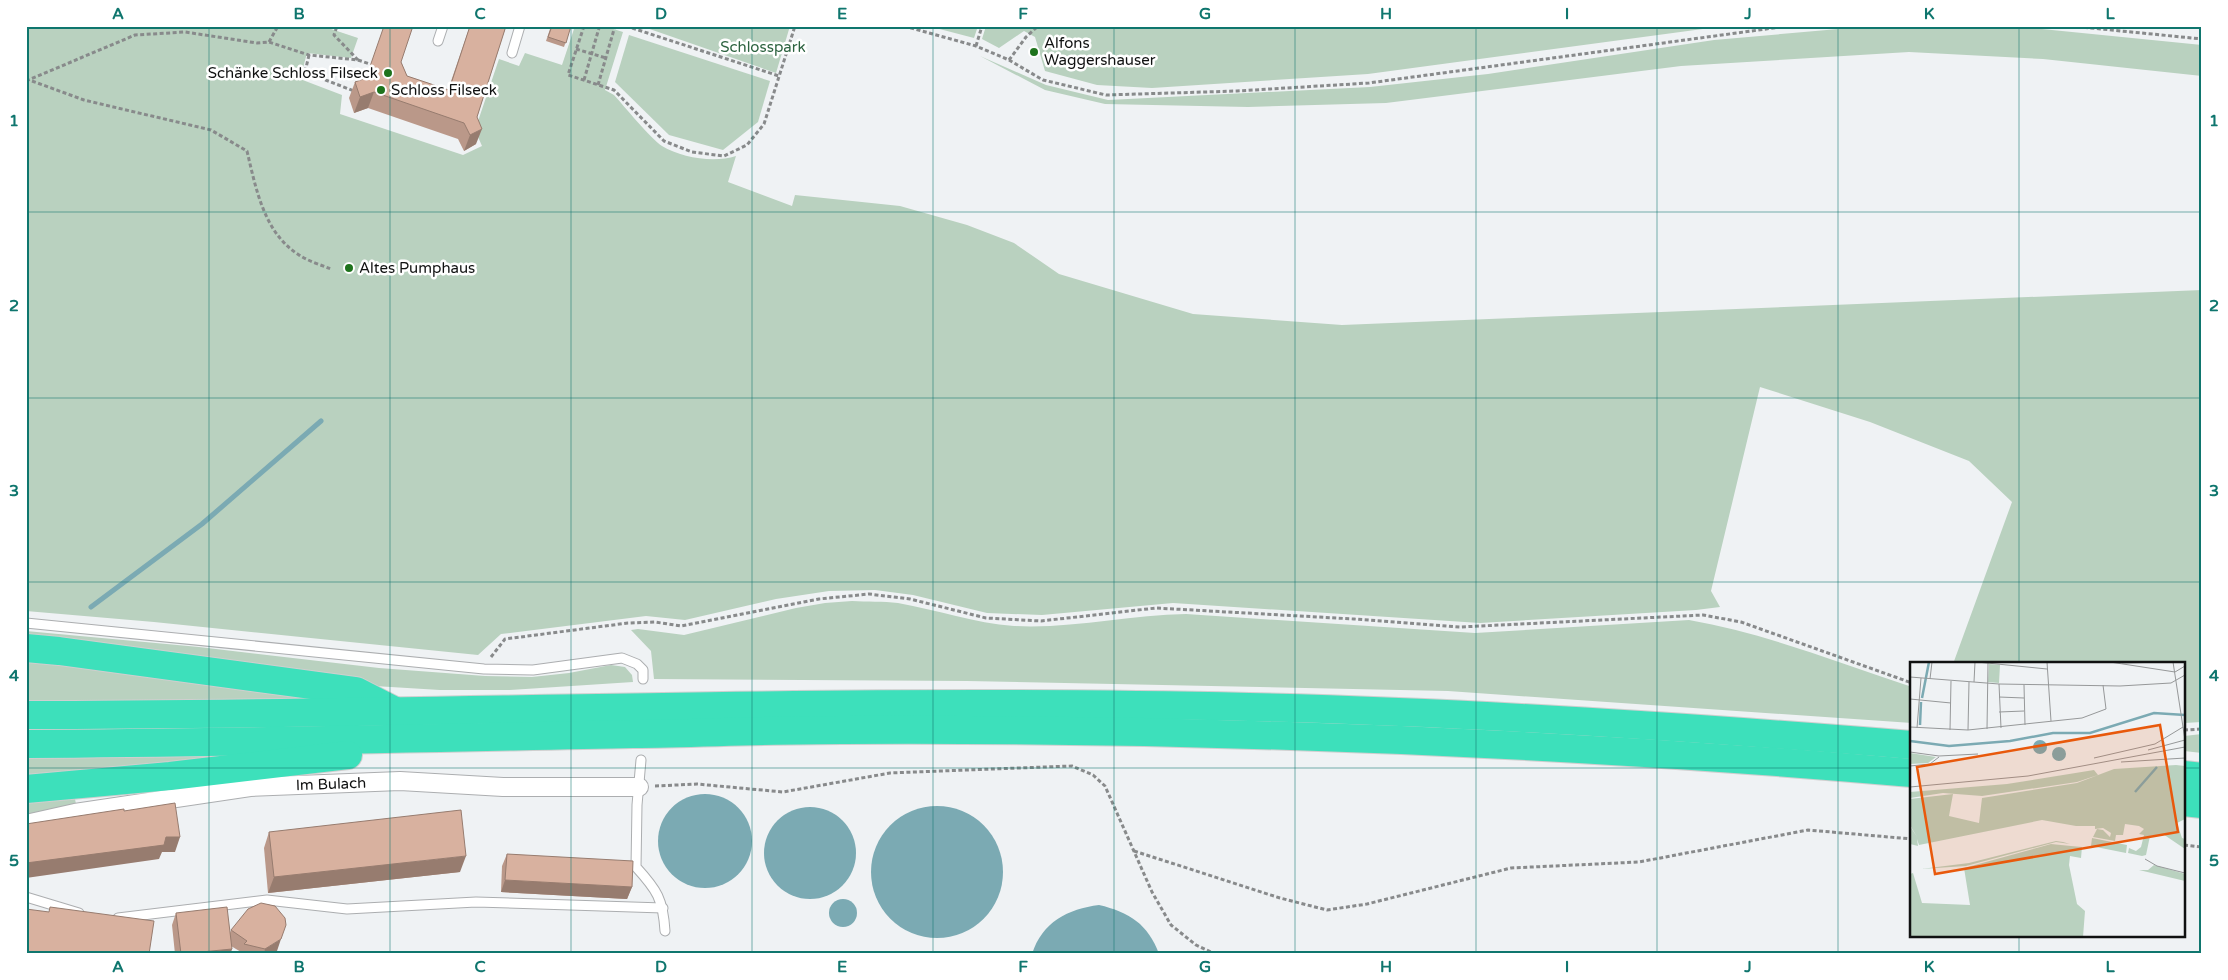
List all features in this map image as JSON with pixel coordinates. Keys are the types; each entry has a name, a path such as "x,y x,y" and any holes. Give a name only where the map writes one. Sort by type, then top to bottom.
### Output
{"highway":[{"path":"26,648 356,691 397,712"},
{"path":"26,715 397,712 925,704 1249,707 1526,717 1910,745"},
{"path":"26,744 836,730 1242,734 1632,751 1910,773"},
{"path":"26,788 170,776 351,754 399,738"},
{"path":"2186,775 2202,777"},
{"path":"2186,802 2202,804"}],"street":[{"name":"Im Bulach","path":"26,824 75,813 250,787 400,781 503,787 639,787"}],"lane":[{"path":"438,41 443,26"},
{"path":"512,53 520,26"},
{"path":"26,623 484,669 533,670 622,658 637,664 643,670 643,679"},
{"path":"641,760 636,867 656,890 663,908 665,931"},
{"path":"26,897 90,917"},
{"path":"108,919 267,900 347,909 476,902 663,908"}],"path":[{"path":"269,42 278,26"},
{"path":"337,26 334,35 358,60"},
{"path":"584,26 568,75 614,90 664,141 692,152 724,156 747,144 764,124 795,26"},
{"path":"598,85 615,26"},
{"path":"626,26 779,76"},
{"path":"746,26 751,28"},
{"path":"904,26 976,46 1009,60 1043,80 1106,95 1237,91 1369,83 1788,26"},
{"path":"976,46 982,26"},
{"path":"1009,60 1026,37 1038,26"},
{"path":"2071,26 2202,39"},
{"path":"584,80 599,28"},
{"path":"32,81 135,35 185,32 257,43 269,42 309,56 358,60 370,64"},
{"path":"576,49 606,58"},
{"path":"309,56 305,72 360,94"},
{"path":"26,81 32,81 84,100 212,130 247,151 257,192 274,233 299,255 331,269"},
{"path":"484,669 505,639 628,623 655,622 681,626 819,599 869,594 910,599 986,618 1041,621 1156,608 1344,618 1460,627 1703,615 1741,622 1910,682"},
{"path":"2186,730 2202,729"},
{"path":"639,787 697,784 784,792 890,772 1072,766 1093,775 1105,786 1152,892 1171,925 1196,945 1215,954"},
{"path":"1134,851 1280,898 1327,910 1367,904 1511,868 1639,862 1808,830 1910,839"},
{"path":"2186,845 2202,847"}],"green space":[{"path":"26,26 322,26 358,38 351,58 307,53 300,79 342,95 340,114 463,155 482,146 475,130 499,59 519,66 525,53 562,65 575,26 604,26 623,32 605,90 614,95 644,130 662,146 679,154 698,158 718,159 736,156 728,182 792,206 795,195 900,206 967,225 1014,243 1059,274 1193,314 1342,325 2202,290 2202,722 2186,723 2186,662 1954,662 2012,502 1969,461 1870,422 1760,387 1711,591 1720,607 1480,623 1173,603 1042,615 987,613 913,595 875,590 829,591 776,599 685,620 646,616 501,634 478,655 26,611"},
{"name":"Schlosspark","path":"641,26 790,26 776,73"},
{"path":"928,26 978,26 974,38"},
{"path":"986,26 1725,26 1368,74 1152,88 1097,85 1045,71 1035,37 1024,31 999,48 982,39"},
{"path":"2012,26 2202,45 2202,76 2043,59 1909,52 1681,66 1386,103 1248,107 1105,104 1045,90 980,56 1046,85 1108,100 1370,87 1488,74 1714,40 1861,27"},
{"path":"629,35 770,81 758,122 723,150 669,135 615,82"},
{"path":"852,601 898,603 985,622 1014,626 1057,626 1186,614 1475,633 1689,620 1774,641 1910,686 1910,723 1448,691 967,681 654,679 651,651 631,630 638,629 684,635 796,608"},
{"path":"26,631 199,647 379,668 485,676 532,677 569,673 611,665 625,667 632,675 633,682 510,690 440,690 358,685 26,644"},
{"path":"26,660 312,697 310,702 26,705"},
{"path":"2202,734 2202,753 2186,751 2186,736"},
{"path":"254,754 26,784 26,755"},
{"path":"75,799 77,809 26,820 26,803"}],"water":[{"path":"696,794 714,794 739,807 749,823 752,841 749,859 739,875 714,888 696,888 671,875 658,850 658,832 671,807"},
{"path":"937,806 950,807 962,811 984,825 998,847 1002,859 1002,885 998,897 984,919 962,933 950,937 937,938 924,937 912,933 890,919 876,897 872,885 871,872 872,859 876,847 890,825 912,811 924,807"},
{"path":"810,807 828,810 843,820 853,835 856,853 853,871 843,886 828,896 810,899 792,896 777,886 767,871 764,853 767,835 777,820 792,810"},
{"path":"843,899 853,903 857,913 853,923 843,927 833,923 829,913 833,903"},
{"path":"1099,905 1119,911 1136,921 1149,935 1159,954 1032,954 1036,943 1049,925 1077,910"}],"building":[{"name":"Schloss Filseck","path":"384,26 413,26 401,62 407,76 449,90 470,26 506,26 477,117 482,129 470,135 464,123 374,92 360,97 355,82 366,78"},
{"path":"552,26 571,26 566,43 548,37"},
{"path":"175,803 180,837 166,837 164,845 26,863 26,824"},
{"path":"461,810 466,856 274,877 269,832"},
{"path":"507,854 633,861 632,887 505,880"},
{"path":"261,903 275,906 285,918 286,925 281,939 265,949 244,944 247,941 231,930 248,909"},
{"path":"50,907 154,921 149,954 26,954 26,909 49,912"},
{"path":"227,907 232,949 181,954 176,913"}],"waterway":[{"path":"91,607 202,524 321,421"}],"place":[{"name":"Alfons Waggershauser","path":"1034,52"},
{"name":"Schänke Schloss Filseck","path":"388,73"},
{"name":"Schloss Filseck","path":"381,90"},
{"name":"Altes Pumphaus","path":"349,268"}]}
